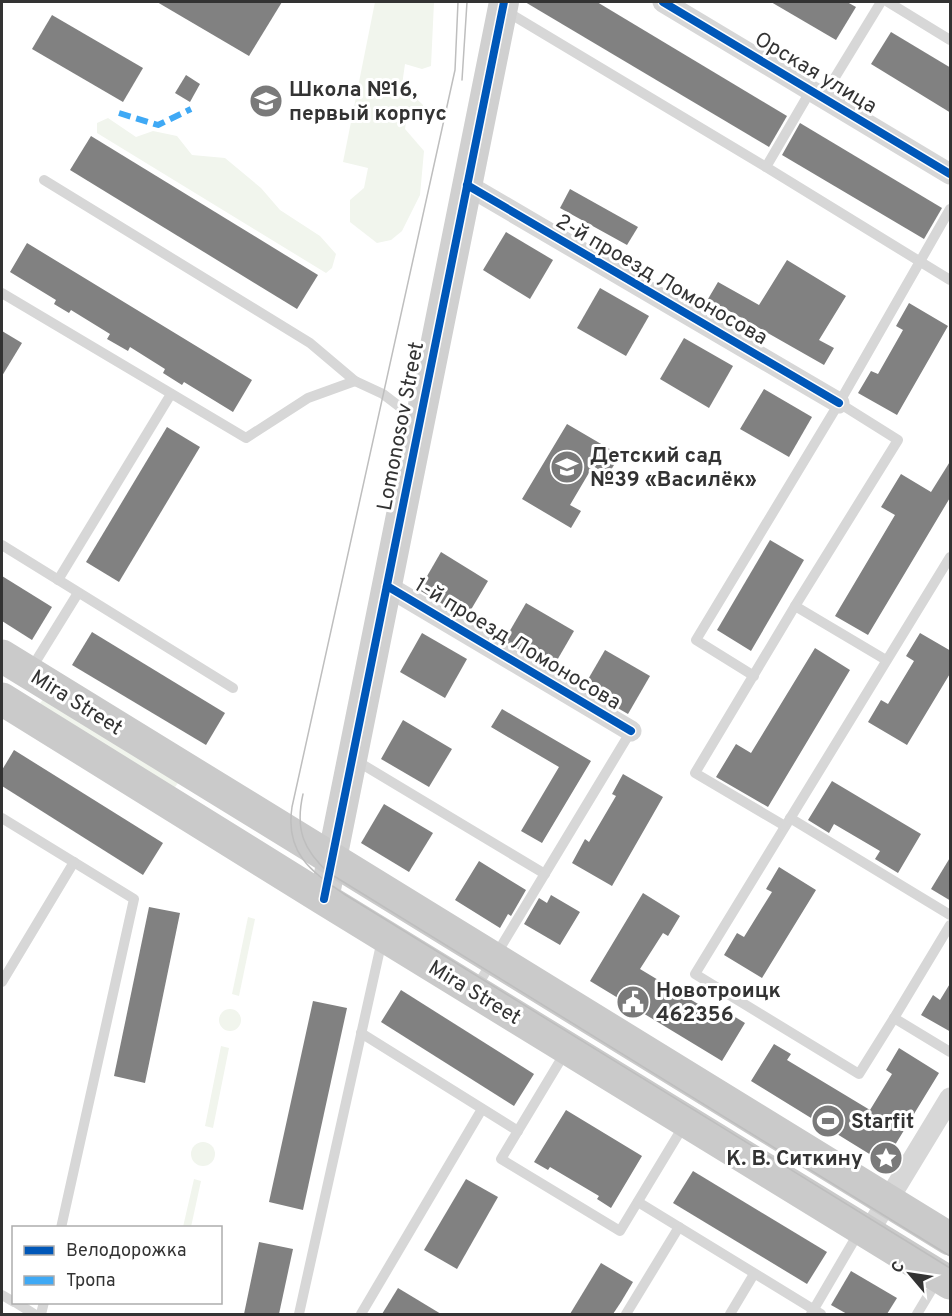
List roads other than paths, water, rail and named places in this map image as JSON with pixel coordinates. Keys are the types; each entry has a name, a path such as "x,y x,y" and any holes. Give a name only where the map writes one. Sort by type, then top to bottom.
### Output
{"main road":[{"name":"Mira Street","path":"2,656 951,1239"},
{"name":"Mira Street","path":"6,704 945,1279"}],"street":[{"name":"Орская улица","path":"663,2 951,174"},
{"name":"Lomonosov Street","path":"324,899 504,5"},
{"name":"2-й проезд Ломоносова","path":"467,185 839,403"},
{"name":"1-й проезд Ломоносова","path":"387,586 631,731"},
{"path":"6,704 29,672"},
{"path":"865,1231 888,1201 951,1098"}],"lane":[{"path":"766,167 881,2"},
{"path":"888,2 951,40"},
{"path":"504,5 951,280"},
{"path":"44,180 310,343 355,381 383,394 420,422"},
{"path":"754,676 696,640 839,403 951,208"},
{"path":"2,292 246,438 308,398 355,381"},
{"path":"58,580 171,393"},
{"path":"839,403 898,440 695,773 951,915"},
{"path":"2,545 233,688"},
{"path":"951,557 695,974 859,1074 951,925"},
{"path":"29,672 78,593"},
{"path":"795,606 886,660"},
{"path":"474,991 631,731"},
{"path":"352,758 545,874"},
{"path":"2,818 134,899 61,1226"},
{"path":"2,982 75,862"},
{"path":"299,1314 383,936"},
{"path":"894,1018 951,1052"},
{"path":"361,1033 518,1131"},
{"path":"568,1048 501,1158 620,1231 687,1121"},
{"path":"361,1314 482,1108"},
{"path":"638,1202 815,1313 865,1231"},
{"path":"626,1314 679,1227"},
{"path":"730,1314 754,1274"},
{"path":"917,1314 945,1279"},
{"path":"17,1304 34,1314"}],"tram line":[{"path":"458,2 455,70 292,807 292,836 296,848 311,868 344,894 950,1268"},
{"path":"462,80 467,2"},
{"path":"303,794 300,818 303,838 313,856 329,873 950,1256"}],"place":[{"name":"Школа №16, первый корпус","path":"266,101"},
{"name":"Детский сад №39 «Василёк»","path":"567,467"},
{"name":"Новотроицк 462356","path":"633,1002"},
{"name":"Starfit","path":"828,1121"},
{"name":"К. В. Ситкину","path":"886,1158"}]}
